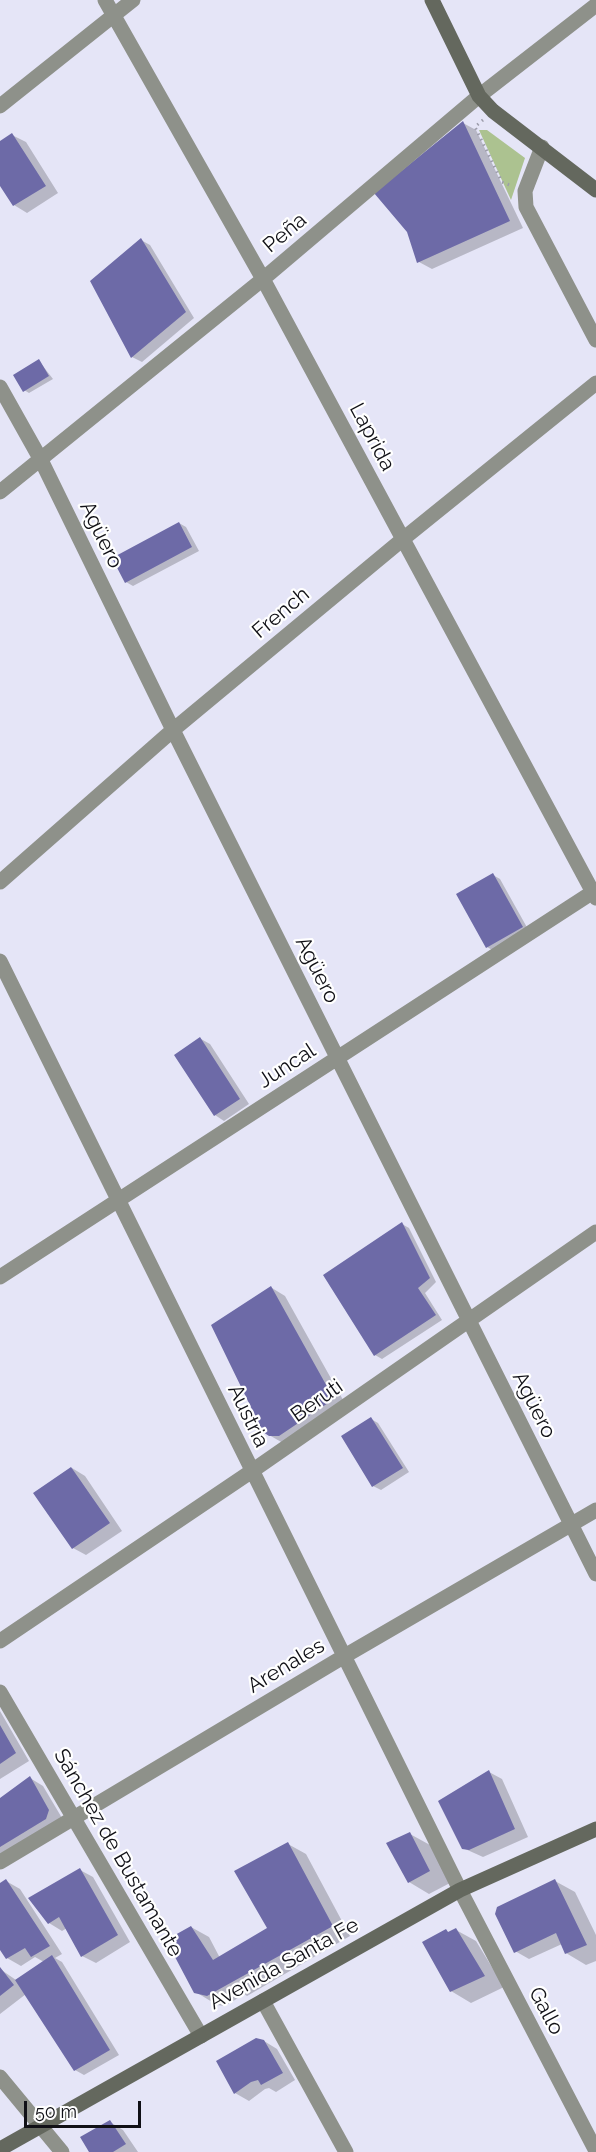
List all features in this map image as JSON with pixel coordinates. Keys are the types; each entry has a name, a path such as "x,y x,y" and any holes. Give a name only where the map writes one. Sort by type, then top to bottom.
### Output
{"main road":[{"path":"432,0 479,96 493,111 596,190"},
{"name":"Avenida Santa Fe","path":"0,2149 460,1890 596,1829"}],"street":[{"name":"Laprida","path":"105,0 263,279 595,894"},
{"path":"0,106 133,0"},
{"name":"Peña","path":"0,492 263,279 479,96 596,5"},
{"path":"542,147 525,191 526,207 596,340"},
{"name":"French","path":"0,882 173,730 403,539 596,384"},
{"name":"Agüero","path":"0,387 41,460 173,730 596,1574"},
{"name":"Juncal","path":"0,1277 595,894"},
{"name":"Austria","path":"0,961 460,1890"},
{"name":"Beruti","path":"0,1641 252,1471 596,1232"},
{"name":"Arenales","path":"0,1862 72,1817 596,1510"},
{"name":"Sánchez de Bustamante","path":"0,1692 201,2036"},
{"name":"Gallo","path":"460,1890 596,2151"},
{"path":"263,2001 346,2152"},
{"path":"0,2077 62,2152"}],"path":[{"path":"493,111 475,127 502,182 525,191"}],"green space":[{"path":"479,130 487,130 525,158 511,200"}],"building":[{"path":"463,121 510,221 417,263 407,232 374,193"},
{"path":"12,133 46,186 13,206 0,186 0,141"},
{"path":"141,238 186,312 131,358 90,281"},
{"path":"39,359 49,376 23,392 13,375"},
{"path":"179,522 192,547 125,583 112,558"},
{"path":"493,873 523,927 486,948 456,894"},
{"path":"200,1037 240,1099 214,1116 174,1055"},
{"path":"402,1222 430,1278 418,1288 436,1315 374,1356 323,1275"},
{"path":"271,1286 334,1399 279,1436 269,1436 263,1432 211,1325"},
{"path":"371,1417 403,1468 372,1487 341,1436"},
{"path":"71,1467 110,1523 72,1549 33,1493"},
{"path":"0,1725 16,1753 0,1764"},
{"path":"489,1770 515,1829 469,1850 462,1849 438,1801"},
{"path":"30,1776 49,1810 46,1819 0,1847 0,1798"},
{"path":"410,1832 430,1871 408,1883 386,1843"},
{"path":"288,1842 333,1926 207,1996 194,1993 166,1940 191,1926 213,1960 267,1928 234,1871"},
{"path":"80,1868 118,1935 81,1957 59,1917 48,1924 28,1898"},
{"path":"6,1879 50,1946 31,1957 25,1948 6,1959 0,1950 0,1883"},
{"path":"555,1879 587,1945 565,1954 556,1933 514,1953 495,1914 497,1907"},
{"path":"456,1928 485,1976 450,1992 422,1942 446,1929 448,1932"},
{"path":"52,1955 110,2050 74,2071 15,1980"},
{"path":"0,1967 14,1985 0,1996"},
{"path":"256,2038 264,2040 283,2073 261,2085 258,2080 251,2082 234,2094 216,2061"},
{"path":"110,2120 126,2144 113,2152 89,2152 80,2137"}]}
